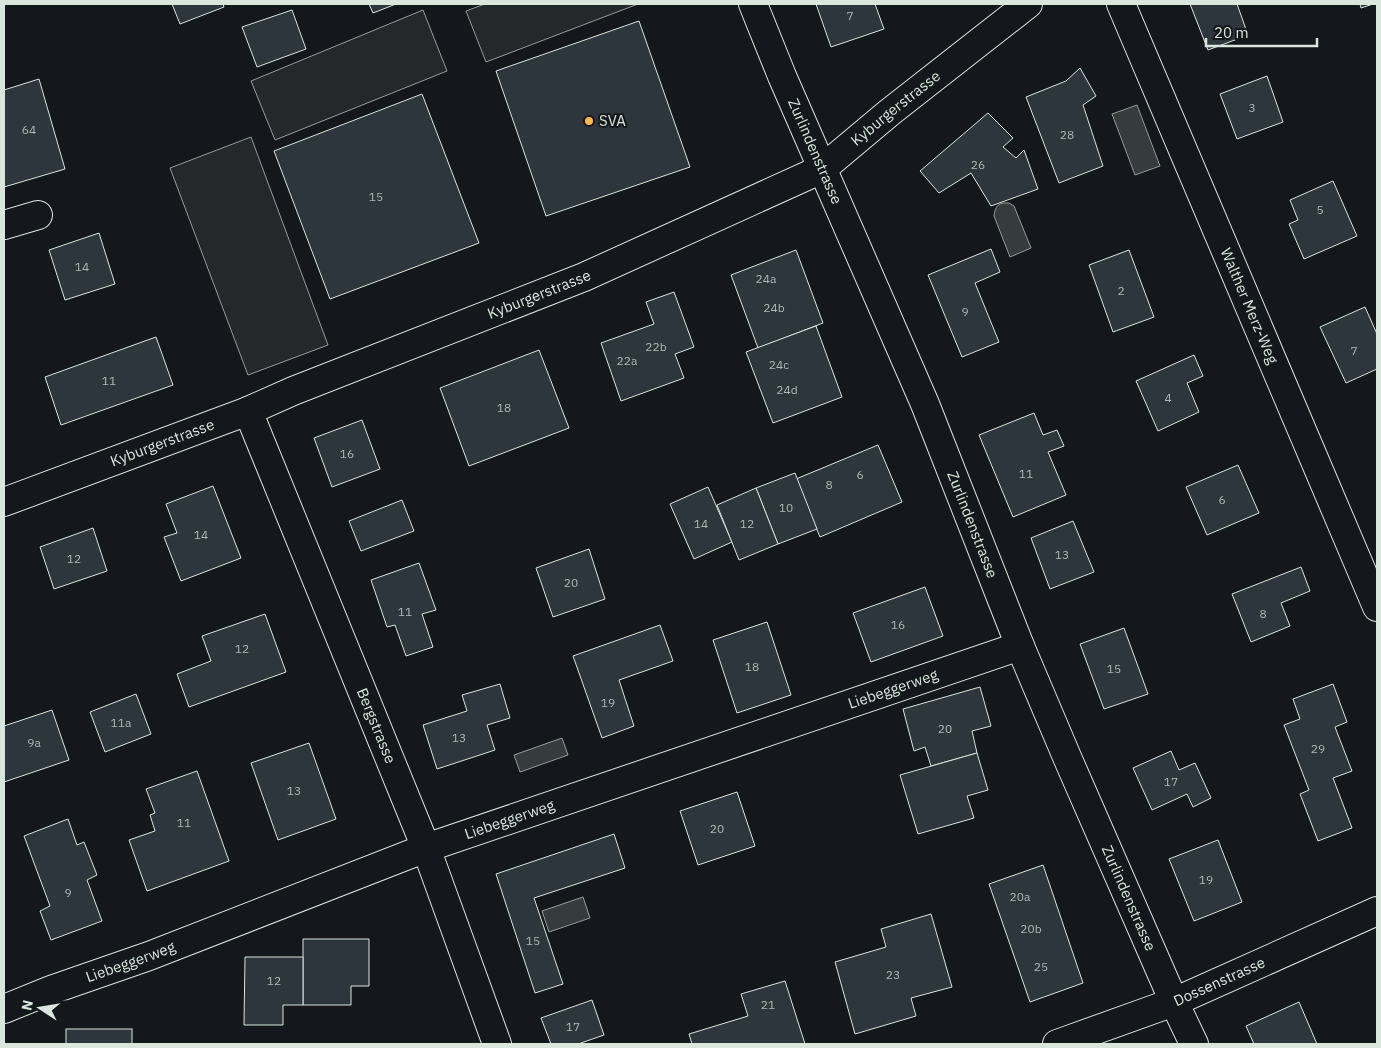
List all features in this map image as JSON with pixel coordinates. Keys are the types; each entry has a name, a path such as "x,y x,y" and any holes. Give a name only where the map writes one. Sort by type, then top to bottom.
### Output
{"street":[{"name":"Zurlindenstrasse","path":"753,4 782,76 925,404 1020,646 1067,757 1194,1044"},
{"name":"Kyburgerstrasse","path":"4,502 248,411 293,391 584,277 822,169 890,112 1028,4"},
{"name":"Walther Merz-Weg","path":"1121,4 1377,607"},
{"path":"4,226 38,215"},
{"name":"Bergstrasse","path":"248,411 426,848 497,1044"},
{"name":"Liebeggerweg","path":"4,1008 149,956 426,848 1020,646"},
{"name":"Dossenstrasse","path":"1057,1044 1174,1002 1377,911"}],"shaded area":[{"path":"485,4 638,4 486,62 466,11"},
{"path":"423,10 447,71 275,140 251,81"},
{"path":"1137,105 1160,166 1135,175 1112,114"},
{"path":"251,137 328,345 248,375 170,168"},
{"path":"1003,203 1009,203 1014,206 1031,248 1010,257 994,216 996,208"},
{"path":"562,738 568,755 520,772 514,755"},
{"path":"583,897 590,918 549,932 542,911"}],"building":[{"path":"172,4 223,4 224,7 180,24"},
{"path":"369,4 396,4 373,13"},
{"path":"816,4 875,4 884,29 831,47"},
{"path":"1190,4 1237,4 1248,35 1208,50"},
{"path":"1360,4 1373,4 1361,8"},
{"path":"292,10 306,49 257,67 242,27"},
{"path":"639,21 690,167 546,216 496,71"},
{"path":"1080,68 1096,96 1083,105 1103,166 1059,183 1026,97 1066,81"},
{"path":"1267,76 1283,122 1237,139 1220,94"},
{"path":"39,79 65,169 4,187 4,90"},
{"path":"422,94 479,243 330,299 274,151"},
{"path":"988,113 1013,138 1003,147 1016,158 1024,150 1038,189 991,206 971,173 939,193 920,171"},
{"path":"1333,181 1357,236 1304,259 1289,224 1298,220 1290,200"},
{"path":"99,233 115,284 65,300 49,250"},
{"path":"991,249 1000,272 975,283 999,342 962,357 928,275"},
{"path":"796,250 823,323 758,348 731,275"},
{"path":"1129,250 1154,317 1113,332 1089,265"},
{"path":"674,292 694,347 675,354 684,378 621,401 601,343 654,324 646,302"},
{"path":"1365,307 1377,334 1377,369 1346,383 1320,327"},
{"path":"816,326 842,397 773,423 746,352"},
{"path":"156,337 173,385 61,425 45,377"},
{"path":"539,350 569,428 469,466 440,388"},
{"path":"1194,355 1203,376 1187,383 1199,412 1158,431 1136,381"},
{"path":"1034,413 1043,435 1057,430 1064,446 1048,452 1066,495 1013,517 979,435"},
{"path":"362,420 380,469 332,487 314,438"},
{"path":"878,445 902,502 820,537 796,479"},
{"path":"1238,465 1259,513 1207,535 1186,487"},
{"path":"795,473 817,529 778,544 756,488"},
{"path":"213,486 241,558 181,581 164,537 177,533 166,504"},
{"path":"708,487 732,542 694,559 670,504"},
{"path":"756,488 778,544 739,560 717,505"},
{"path":"402,500 414,531 361,551 349,521"},
{"path":"1073,521 1094,572 1050,589 1031,538"},
{"path":"93,528 107,571 54,589 40,547"},
{"path":"589,549 605,599 553,617 536,568"},
{"path":"419,563 436,610 422,614 433,647 406,656 395,625 387,627 371,580"},
{"path":"1301,567 1310,591 1281,603 1290,626 1251,642 1232,594"},
{"path":"925,587 943,636 871,662 853,613"},
{"path":"265,614 286,672 189,707 177,674 211,661 202,636"},
{"path":"767,622 791,695 737,713 713,640"},
{"path":"660,625 673,661 619,680 634,726 602,738 573,656"},
{"path":"1124,628 1148,694 1104,709 1080,644"},
{"path":"500,684 510,718 487,725 495,750 437,769 423,725 467,711 462,695"},
{"path":"1333,684 1347,722 1335,727 1352,771 1333,778 1352,828 1318,841 1300,794 1309,790 1284,725 1300,719 1293,699"},
{"path":"980,687 991,726 972,731 977,753 931,766 925,747 914,751 903,709"},
{"path":"136,694 151,734 105,752 90,712"},
{"path":"52,710 69,760 4,782 4,726"},
{"path":"309,743 336,819 278,840 251,763"},
{"path":"1171,751 1179,770 1195,763 1211,798 1193,807 1187,794 1152,810 1133,768"},
{"path":"977,753 988,790 967,796 974,818 918,834 900,775"},
{"path":"197,771 229,861 147,891 129,840 155,831 150,815 155,813 146,789"},
{"path":"737,792 755,846 698,865 680,811"},
{"path":"68,819 77,845 84,842 97,875 87,880 102,921 51,940 40,911 50,906 24,836"},
{"path":"614,834 625,868 534,898 563,984 535,993 496,874"},
{"path":"1218,840 1242,902 1194,921 1169,859"},
{"path":"1043,865 1083,983 1030,1002 989,884"},
{"path":"931,914 952,987 911,998 916,1016 855,1034 835,962 886,947 881,929"},
{"path":"303,939 369,939 369,986 351,986 351,1005 303,1005"},
{"path":"245,957 303,957 303,1005 283,1005 283,1025 244,1025"},
{"path":"785,981 805,1044 692,1044 689,1034 748,1016 741,994"},
{"path":"592,1000 604,1035 578,1044 551,1044 541,1018"},
{"path":"1299,1002 1317,1044 1254,1044 1246,1026"},
{"path":"66,1029 132,1029 132,1044 66,1044"}],"place":[{"name":"SVA","path":"589,121"}]}
